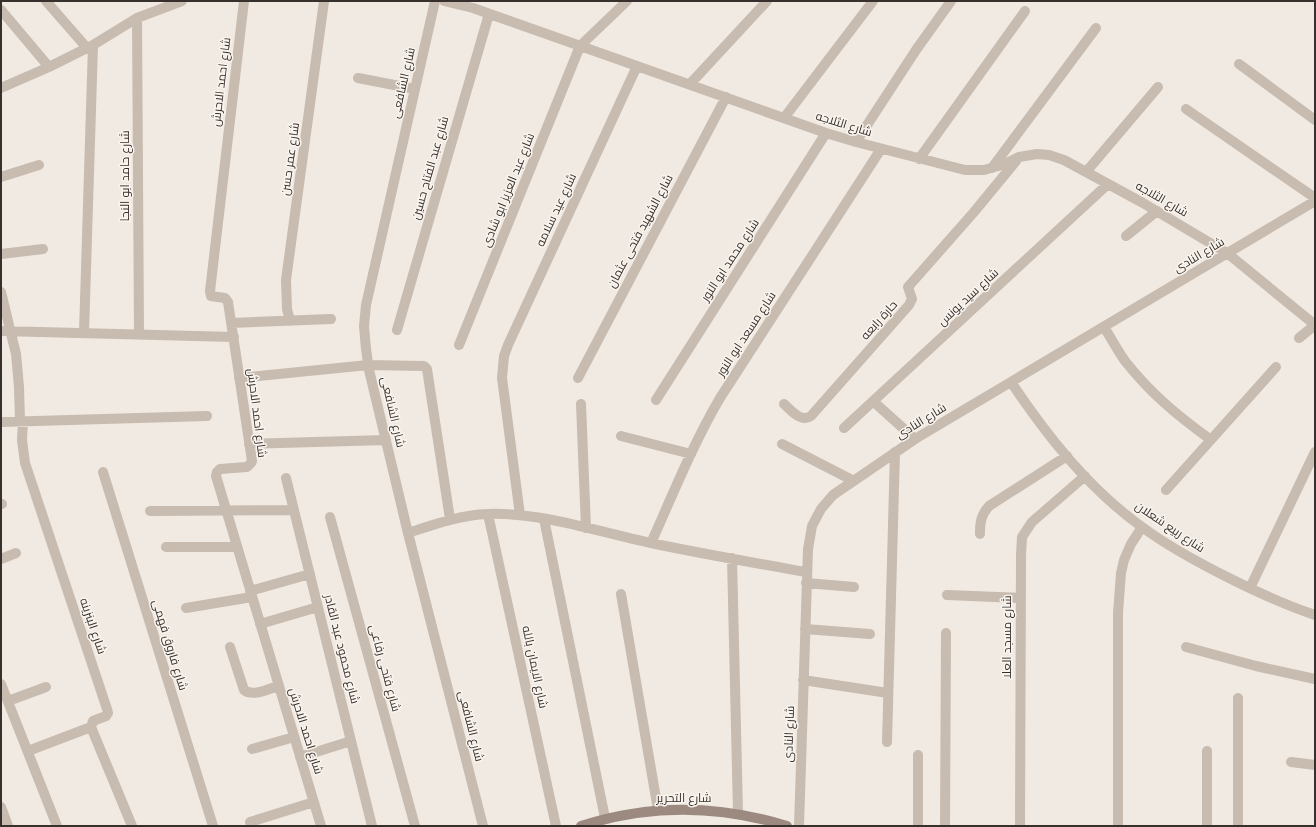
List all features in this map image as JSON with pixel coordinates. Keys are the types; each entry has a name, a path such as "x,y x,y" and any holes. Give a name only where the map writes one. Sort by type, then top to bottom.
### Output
{"street":[{"path":"46,1 90,46 84,333"},
{"path":"1,88 49,68 137,18 179,1"},
{"name":"شارع احمد الاحرش","path":"244,1 210,291 211,296 213,297 223,297 227,299 252,461 249,466 223,468 217,472 216,476 321,826"},
{"name":"شارع عمر حسن","path":"290,321 287,309 286,280 324,1"},
{"name":"شارع الشافعى","path":"435,1 366,305 364,326 368,365 408,533 483,826"},
{"name":"شارع الثلاجه","path":"444,1 474,8 826,133 919,159 965,170 984,170 1019,158 1037,154 1049,155 1108,184 1157,211 1227,253 1315,325"},
{"path":"474,8 482,1"},
{"path":"580,46 627,1"},
{"path":"690,84 767,1"},
{"path":"784,118 873,1"},
{"path":"856,142 916,50 951,1"},
{"path":"1,10 49,68"},
{"path":"919,159 1025,11"},
{"name":"شارع عبد الفتاح حسين","path":"396,330 489,14"},
{"name":"شارع حامد ابو النجا","path":"137,18 139,334"},
{"path":"992,168 1096,28"},
{"name":"شارع عبد العزيز ابو شادى","path":"460,345 580,46"},
{"path":"1239,64 1315,120"},
{"name":"شارع عيد سلامه","path":"520,515 502,378 502,367 508,345 637,66"},
{"path":"358,78 415,89"},
{"path":"1086,172 1158,87"},
{"name":"شارع الشهيد فتحى عثمان","path":"578,378 726,97"},
{"path":"1186,109 1314,202"},
{"name":"شارع محمد ابو النور","path":"656,400 826,133"},
{"name":"شارع مسعد ابو النور","path":"651,543 705,423 881,149"},
{"name":"حارة رابعه","path":"784,404 802,418 806,419 811,416 909,305 912,299 908,287 1019,158"},
{"path":"1,177 39,165"},
{"name":"شارع سيد يونس","path":"844,428 874,402 1108,184"},
{"name":"شارع النادى","path":"800,826 806,572 808,549 812,526 821,509 832,495 914,439 1314,202"},
{"path":"1126,236 1157,211"},
{"path":"1,254 43,249"},
{"path":"1,292 6,331 16,354 21,421"},
{"path":"231,323 331,319"},
{"path":"1299,338 1315,325"},
{"path":"1104,327 1125,360 1150,390 1179,417 1211,440"},
{"path":"6,331 234,337"},
{"path":"239,378 368,365 424,366 427,369 450,519"},
{"path":"1166,490 1276,367"},
{"name":"شارع ربيع شعلان","path":"1011,382 1033,415 1085,476 1113,503 1142,527 1203,565 1294,608 1315,615"},
{"path":"874,402 914,439"},
{"path":"580,404 586,528"},
{"path":"1,422 207,416"},
{"name":"شارع البنزينه","path":"21,421 25,463 108,713 106,716 93,721 91,727"},
{"path":"621,436 691,454"},
{"path":"250,444 386,440"},
{"path":"782,444 854,481"},
{"path":"887,742 895,452"},
{"path":"1250,588 1315,452"},
{"path":"980,534 980,523 983,513 989,506 1067,456"},
{"name":"شارع فاروق فهمى","path":"103,472 213,826"},
{"name":"شارع مسجد العلا","path":"1020,826 1020,598 1022,537 1032,522 1085,476"},
{"name":"شارع محمود عبد القادر","path":"286,478 372,826"},
{"path":"150,511 294,510"},
{"path":"408,533 450,519 488,514 520,515 651,543 806,572"},
{"name":"شارع الايمان بالله","path":"488,514 556,826"},
{"name":"شارع فتحى رفاعى","path":"330,517 415,826"},
{"path":"544,519 605,818"},
{"path":"1118,826 1118,613 1121,573 1124,560 1131,544 1142,527"},
{"path":"166,547 237,547"},
{"path":"1,559 16,553"},
{"path":"732,558 738,813"},
{"path":"186,608 251,594 310,574"},
{"path":"806,583 854,587"},
{"path":"621,594 658,810"},
{"path":"946,595 1020,598"},
{"path":"260,624 318,607"},
{"path":"805,629 870,634"},
{"path":"945,826 946,633"},
{"path":"230,647 244,690 253,693 278,686"},
{"path":"1186,647 1256,666 1315,679"},
{"path":"803,680 888,693"},
{"path":"1,684 58,826"},
{"path":"8,701 46,687"},
{"path":"1238,698 1238,826"},
{"path":"28,750 91,727 132,826"},
{"path":"252,749 294,737"},
{"path":"300,757 351,741"},
{"path":"1207,751 1207,826"},
{"path":"918,755 918,826"},
{"path":"1291,762 1315,765"},
{"path":"250,822 314,802"},
{"path":"1,807 8,826"},
{"name":"شارع التحرير","path":"581,826 605,818 658,810 685,809 738,813 787,826"}]}
